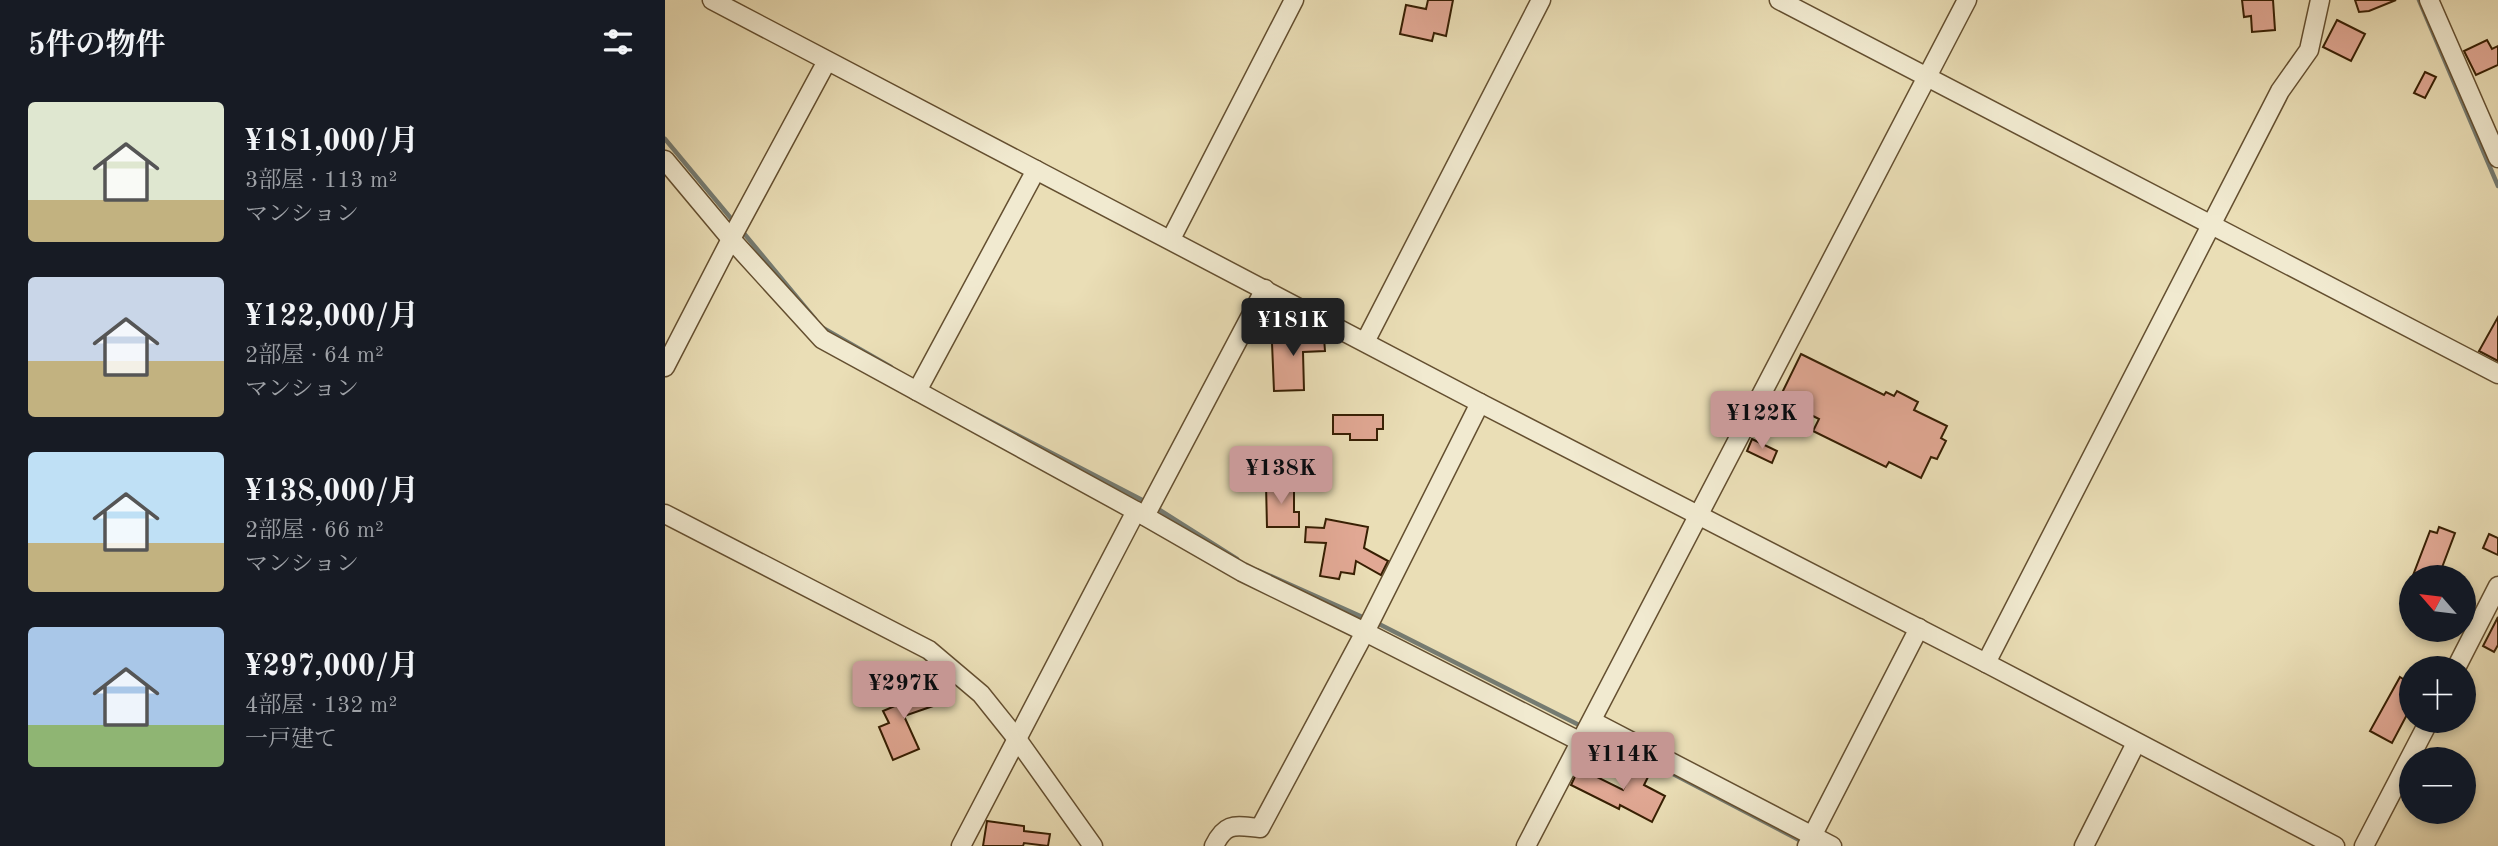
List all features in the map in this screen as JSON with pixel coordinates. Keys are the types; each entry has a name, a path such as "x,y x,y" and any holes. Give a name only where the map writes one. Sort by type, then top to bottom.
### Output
{"street":[{"path":"1167,238 1172,237 1294,0"},
{"path":"1365,342 1541,0"},
{"path":"1779,0 2498,374"},
{"path":"1526,846 1967,0"},
{"path":"1986,663 2280,91 2309,50 2320,0"},
{"path":"2429,0 2498,158"},
{"path":"714,1 1480,403 1919,628 2335,846"},
{"path":"665,367 730,239 827,61"},
{"path":"665,160 730,239 822,339 1141,513 1242,572 1581,742"},
{"path":"917,391 1036,170"},
{"path":"961,846 1017,739 1265,289"},
{"path":"1215,846 1221,832 1233,826 1260,828 1365,632 1480,403"},
{"path":"665,514 929,650 981,694 1017,739 1093,846"},
{"path":"2462,656 2498,586"},
{"path":"1809,841 1919,628"},
{"path":"1592,721 1809,841 1832,846"},
{"path":"2364,846 2422,733"},
{"path":"2084,846 2136,743"}],"building":[{"path":"1428,0 1453,0 1446,36 1434,33 1432,41 1400,34 1406,5 1426,9"},
{"path":"2242,0 2273,0 2275,30 2252,32 2251,16 2244,17"},
{"path":"2355,0 2396,0 2369,11 2359,12"},
{"path":"2337,20 2365,34 2351,61 2323,47"},
{"path":"2487,40 2492,49 2498,46 2498,65 2476,75 2464,51"},
{"path":"2425,72 2436,77 2425,98 2414,93"},
{"path":"2498,317 2498,361 2479,351"},
{"path":"1298,320 1304,323 1304,339 1324,338 1325,351 1303,352 1304,390 1274,391 1272,343 1287,342 1287,321"},
{"path":"1801,354 1884,395 1886,392 1894,396 1897,391 1918,402 1914,410 1947,426 1941,438 1946,441 1937,459 1931,457 1921,478 1889,462 1886,467 1813,431 1819,419 1779,399"},
{"path":"1333,415 1383,415 1383,429 1377,429 1377,440 1350,440 1350,434 1333,434"},
{"path":"1752,439 1777,451 1772,463 1747,451"},
{"path":"1266,484 1294,484 1294,512 1299,512 1299,527 1267,527"},
{"path":"1326,519 1368,527 1364,548 1388,561 1381,575 1356,561 1354,574 1341,572 1339,579 1320,576 1326,543 1305,542 1306,527 1324,528"},
{"path":"2439,527 2455,533 2443,565 2417,565 2430,531 2437,533"},
{"path":"2489,534 2498,538 2498,555 2483,548"},
{"path":"2498,617 2498,645 2494,652 2483,646"},
{"path":"2399,679 2399,730 2392,743 2370,731"},
{"path":"926,683 933,706 904,716 919,749 893,760 879,727 889,723 883,711 902,703 899,692"},
{"path":"1635,765 1650,773 1644,785 1665,796 1652,822 1620,805 1619,809 1571,785 1579,768 1623,790"},
{"path":"987,821 1024,826 1024,831 1050,834 1048,846 1024,843 1023,846 983,846"}],"waterway":[{"path":"2419,0 2498,186"},
{"path":"665,139 734,222"},
{"path":"742,231 815,319"},
{"path":"823,328 891,367"},
{"path":"963,407 1148,503"},
{"path":"1155,507 1237,559"},
{"path":"1257,570 1367,619"},
{"path":"1375,622 1583,727"},
{"path":"1591,731 1803,842"}]}
